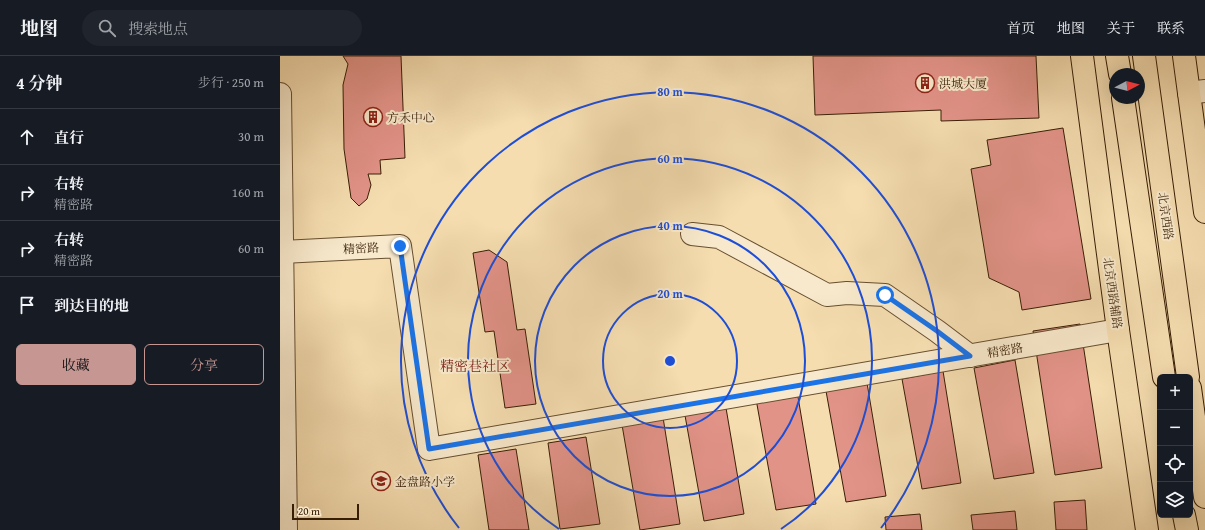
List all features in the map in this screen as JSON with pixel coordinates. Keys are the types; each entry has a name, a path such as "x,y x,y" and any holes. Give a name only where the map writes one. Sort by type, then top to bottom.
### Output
{"main road":[{"name":"北京西路辅路","path":"1082,56 1118,330 1147,530"},
{"path":"1117,56 1119,68"},
{"name":"北京西路","path":"1144,56 1188,374"},
{"path":"1184,56 1197,92 1205,212"},
{"name":"北京西路","path":"1124,104 1164,374"},
{"path":"1193,410 1205,497"},
{"path":"1184,518 1186,530"}],"lane":[{"path":"280,94 286,530"},
{"path":"692,234 718,237 827,295 848,293 885,295 970,356"},
{"name":"精密路","path":"282,252 400,246 429,449 1118,330"}],"building":[{"name":"方禾中心","path":"343,56 401,56 405,158 380,160 381,174 368,174 371,185 367,199 359,206 351,198 344,149 343,85 348,64"},
{"name":"洪城大厦","path":"813,56 1036,56 1039,118 941,121 941,110 815,115"},
{"path":"1063,128 1091,299 1022,310 1019,292 989,278 971,169 991,165 987,140"},
{"path":"489,250 507,262 517,330 525,329 536,404 505,408 494,331 485,332 473,253"},
{"path":"1080,324 1102,468 1055,475 1033,331"},
{"path":"1015,360 1034,473 994,479 974,368"},
{"path":"943,371 961,483 922,489 902,379"},
{"path":"867,383 886,496 846,502 826,391"},
{"path":"797,391 816,504 776,510 756,399"},
{"path":"725,402 744,514 704,521 684,410"},
{"path":"662,411 680,524 640,530 621,419"},
{"path":"586,437 600,524 560,529 548,443"},
{"path":"516,449 529,530 489,530 478,455"},
{"path":"1085,500 1087,530 1056,530 1054,502"},
{"path":"1015,511 1017,530 973,530 971,515"},
{"path":"920,514 922,530 886,530 885,517"}],"place":[{"name":"洪城大厦","path":"925,83"},
{"name":"方禾中心","path":"373,117"},
{"name":"金盘路小学","path":"381,481"}],"district":[{"name":"精密巷社区","path":"475,366"}],"route":[{"path":"400,246 429,449 970,356 885,295"}]}
